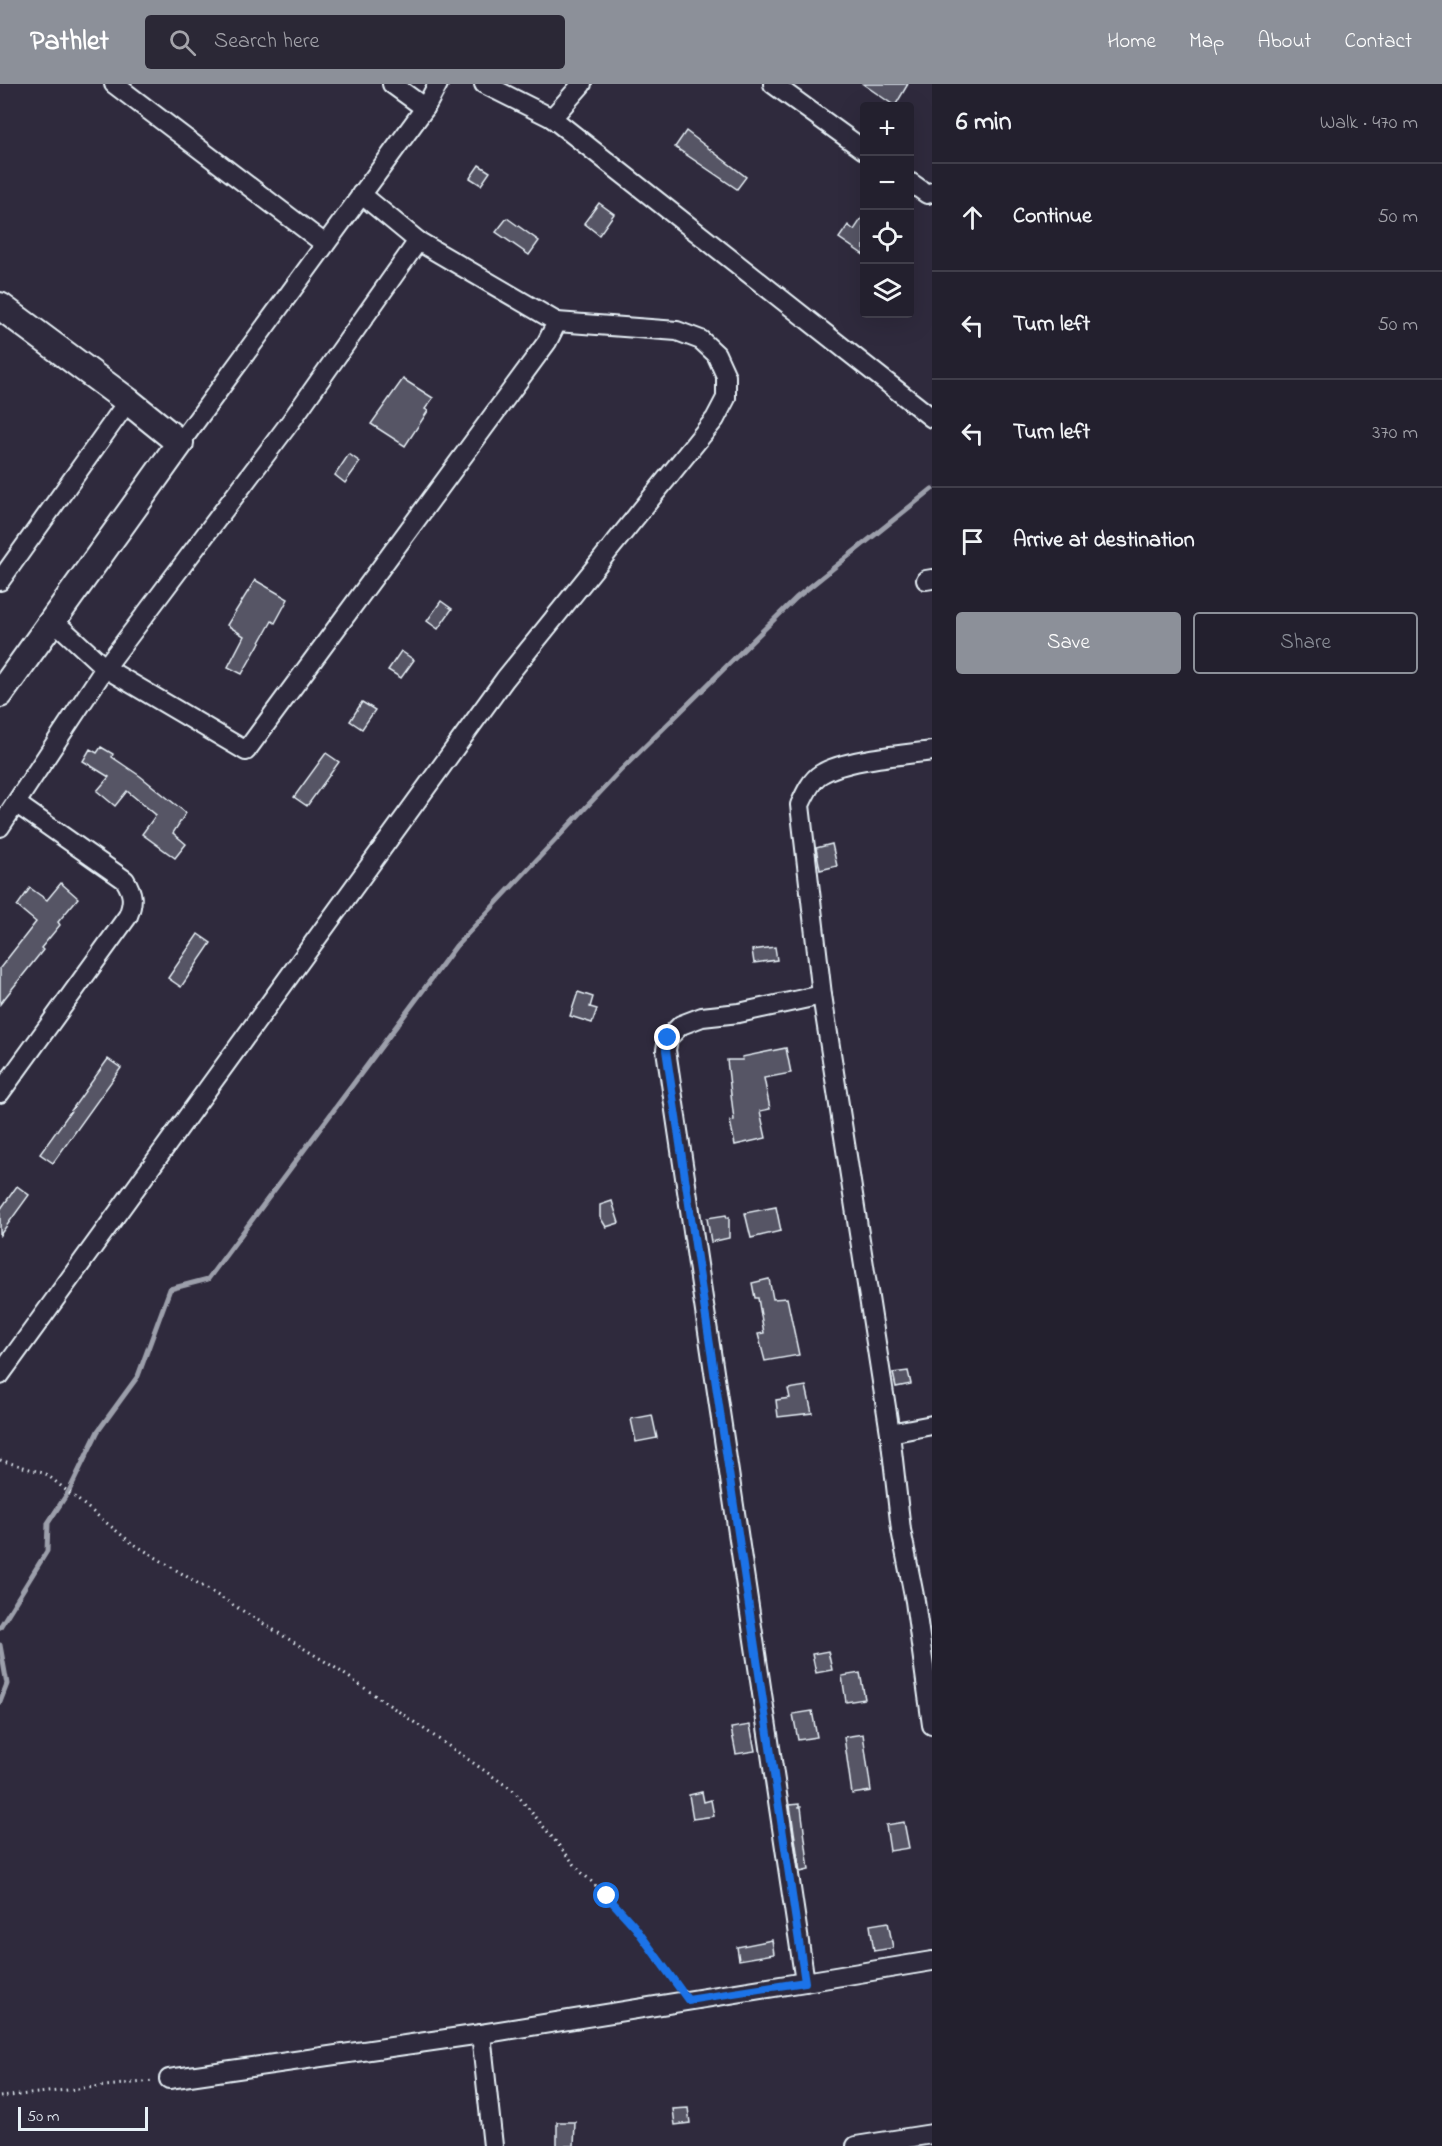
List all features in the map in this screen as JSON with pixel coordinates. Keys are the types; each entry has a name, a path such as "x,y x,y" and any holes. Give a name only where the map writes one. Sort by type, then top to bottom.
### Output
{"street":[{"path":"114,84 324,244"},
{"path":"392,84 425,108"},
{"path":"0,694 360,194 425,108 438,84"},
{"path":"484,84 552,118 932,418"},
{"path":"552,118 582,84"},
{"path":"773,84 860,147"},
{"path":"914,185 927,194 932,192"},
{"path":"0,1374 506,679 715,419 726,398 726,376 716,354 701,340 677,331 557,322 418,241 360,194"},
{"path":"0,827 105,668 291,421 418,241"},
{"path":"0,306 128,401 180,444"},
{"path":"53,620 105,668 246,751 540,352 557,322"},
{"path":"0,581 128,401"},
{"path":"932,751 840,765 819,775 806,792 800,805 822,995 890,1433 902,1530 923,1600 932,1725"},
{"path":"0,1093 128,916 133,902 132,890 125,880 17,804"},
{"path":"805,1982 666,1050 668,1038 681,1025 702,1017 739,1013 822,995"},
{"path":"890,1433 932,1425"},
{"path":"169,2079 481,2034 932,1961"},
{"path":"481,2034 493,2146"},
{"path":"856,2146 932,2134"}],"path":[{"path":"0,1460 46,1474 129,1540 334,1667 514,1791 580,1870 635,1927 688,2000"},
{"path":"0,2097 169,2079"}],"building":[{"path":"863,84 908,84 897,102 889,102"},
{"path":"686,131 746,177 737,189 675,147"},
{"path":"479,165 490,172 481,185 470,178"},
{"path":"599,203 614,214 599,235 584,223"},
{"path":"507,218 539,241 529,255 496,232"},
{"path":"860,221 860,252 839,238 848,225 854,230"},
{"path":"403,379 433,398 425,409 428,411 405,446 371,424"},
{"path":"349,454 360,462 345,483 335,475"},
{"path":"255,580 288,599 275,623 272,621 242,674 228,667 244,636 227,625"},
{"path":"441,601 452,609 438,629 427,621"},
{"path":"401,651 414,660 401,678 388,670"},
{"path":"362,702 375,710 362,729 350,721"},
{"path":"101,747 113,754 112,757 186,813 173,833 186,844 175,858 142,834 156,815 127,791 115,806 97,791 109,777 83,761 90,749 97,753"},
{"path":"326,753 339,762 307,806 294,797"},
{"path":"832,844 837,866 820,870 816,848"},
{"path":"61,883 78,898 58,922 60,925 41,948 43,950 0,1004 0,968 36,922 17,906 30,888 47,900"},
{"path":"198,934 211,943 181,987 168,978"},
{"path":"775,947 777,960 754,963 752,950"},
{"path":"578,992 593,997 590,1007 597,1009 592,1023 570,1016"},
{"path":"786,1048 791,1073 764,1078 770,1109 760,1111 766,1138 735,1145 730,1121 734,1120 727,1060 743,1060 742,1057"},
{"path":"108,1059 121,1068 53,1163 40,1154"},
{"path":"17,1186 29,1195 0,1235 0,1210"},
{"path":"612,1201 619,1223 606,1227 600,1217 600,1205"},
{"path":"776,1207 781,1231 751,1238 745,1213"},
{"path":"726,1215 727,1218 729,1217 729,1238 711,1242 707,1218"},
{"path":"769,1279 773,1299 787,1298 799,1355 765,1361 758,1334 764,1333 758,1298 755,1298 752,1283"},
{"path":"908,1371 911,1384 896,1387 893,1373"},
{"path":"806,1386 812,1413 778,1417 776,1400 790,1398 788,1389"},
{"path":"652,1415 657,1438 636,1442 631,1419"},
{"path":"828,1651 832,1670 816,1673 812,1654"},
{"path":"860,1673 865,1699 846,1702 842,1676"},
{"path":"812,1711 817,1737 798,1740 793,1714"},
{"path":"750,1725 755,1751 736,1754 731,1728"},
{"path":"863,1734 871,1791 852,1794 844,1737"},
{"path":"702,1792 704,1802 711,1800 714,1816 693,1819 689,1795"},
{"path":"799,1804 809,1870 800,1872 790,1805"},
{"path":"904,1822 909,1848 890,1851 886,1825"},
{"path":"888,1922 893,1948 874,1951 870,1925"},
{"path":"772,1940 774,1954 739,1960 737,1947"},
{"path":"688,2108 690,2123 675,2125 673,2109"},
{"path":"557,2122 575,2122 574,2146 557,2146"}],"waterway":[{"path":"0,1627 47,1551 48,1523 69,1491 98,1431 138,1376 170,1289 208,1279 456,946 620,771 796,598 932,489"},
{"path":"0,1645 7,1684 0,1702"}],"route":[{"path":"607,1896 635,1927 688,2000 805,1982 666,1050 668,1038"}]}
